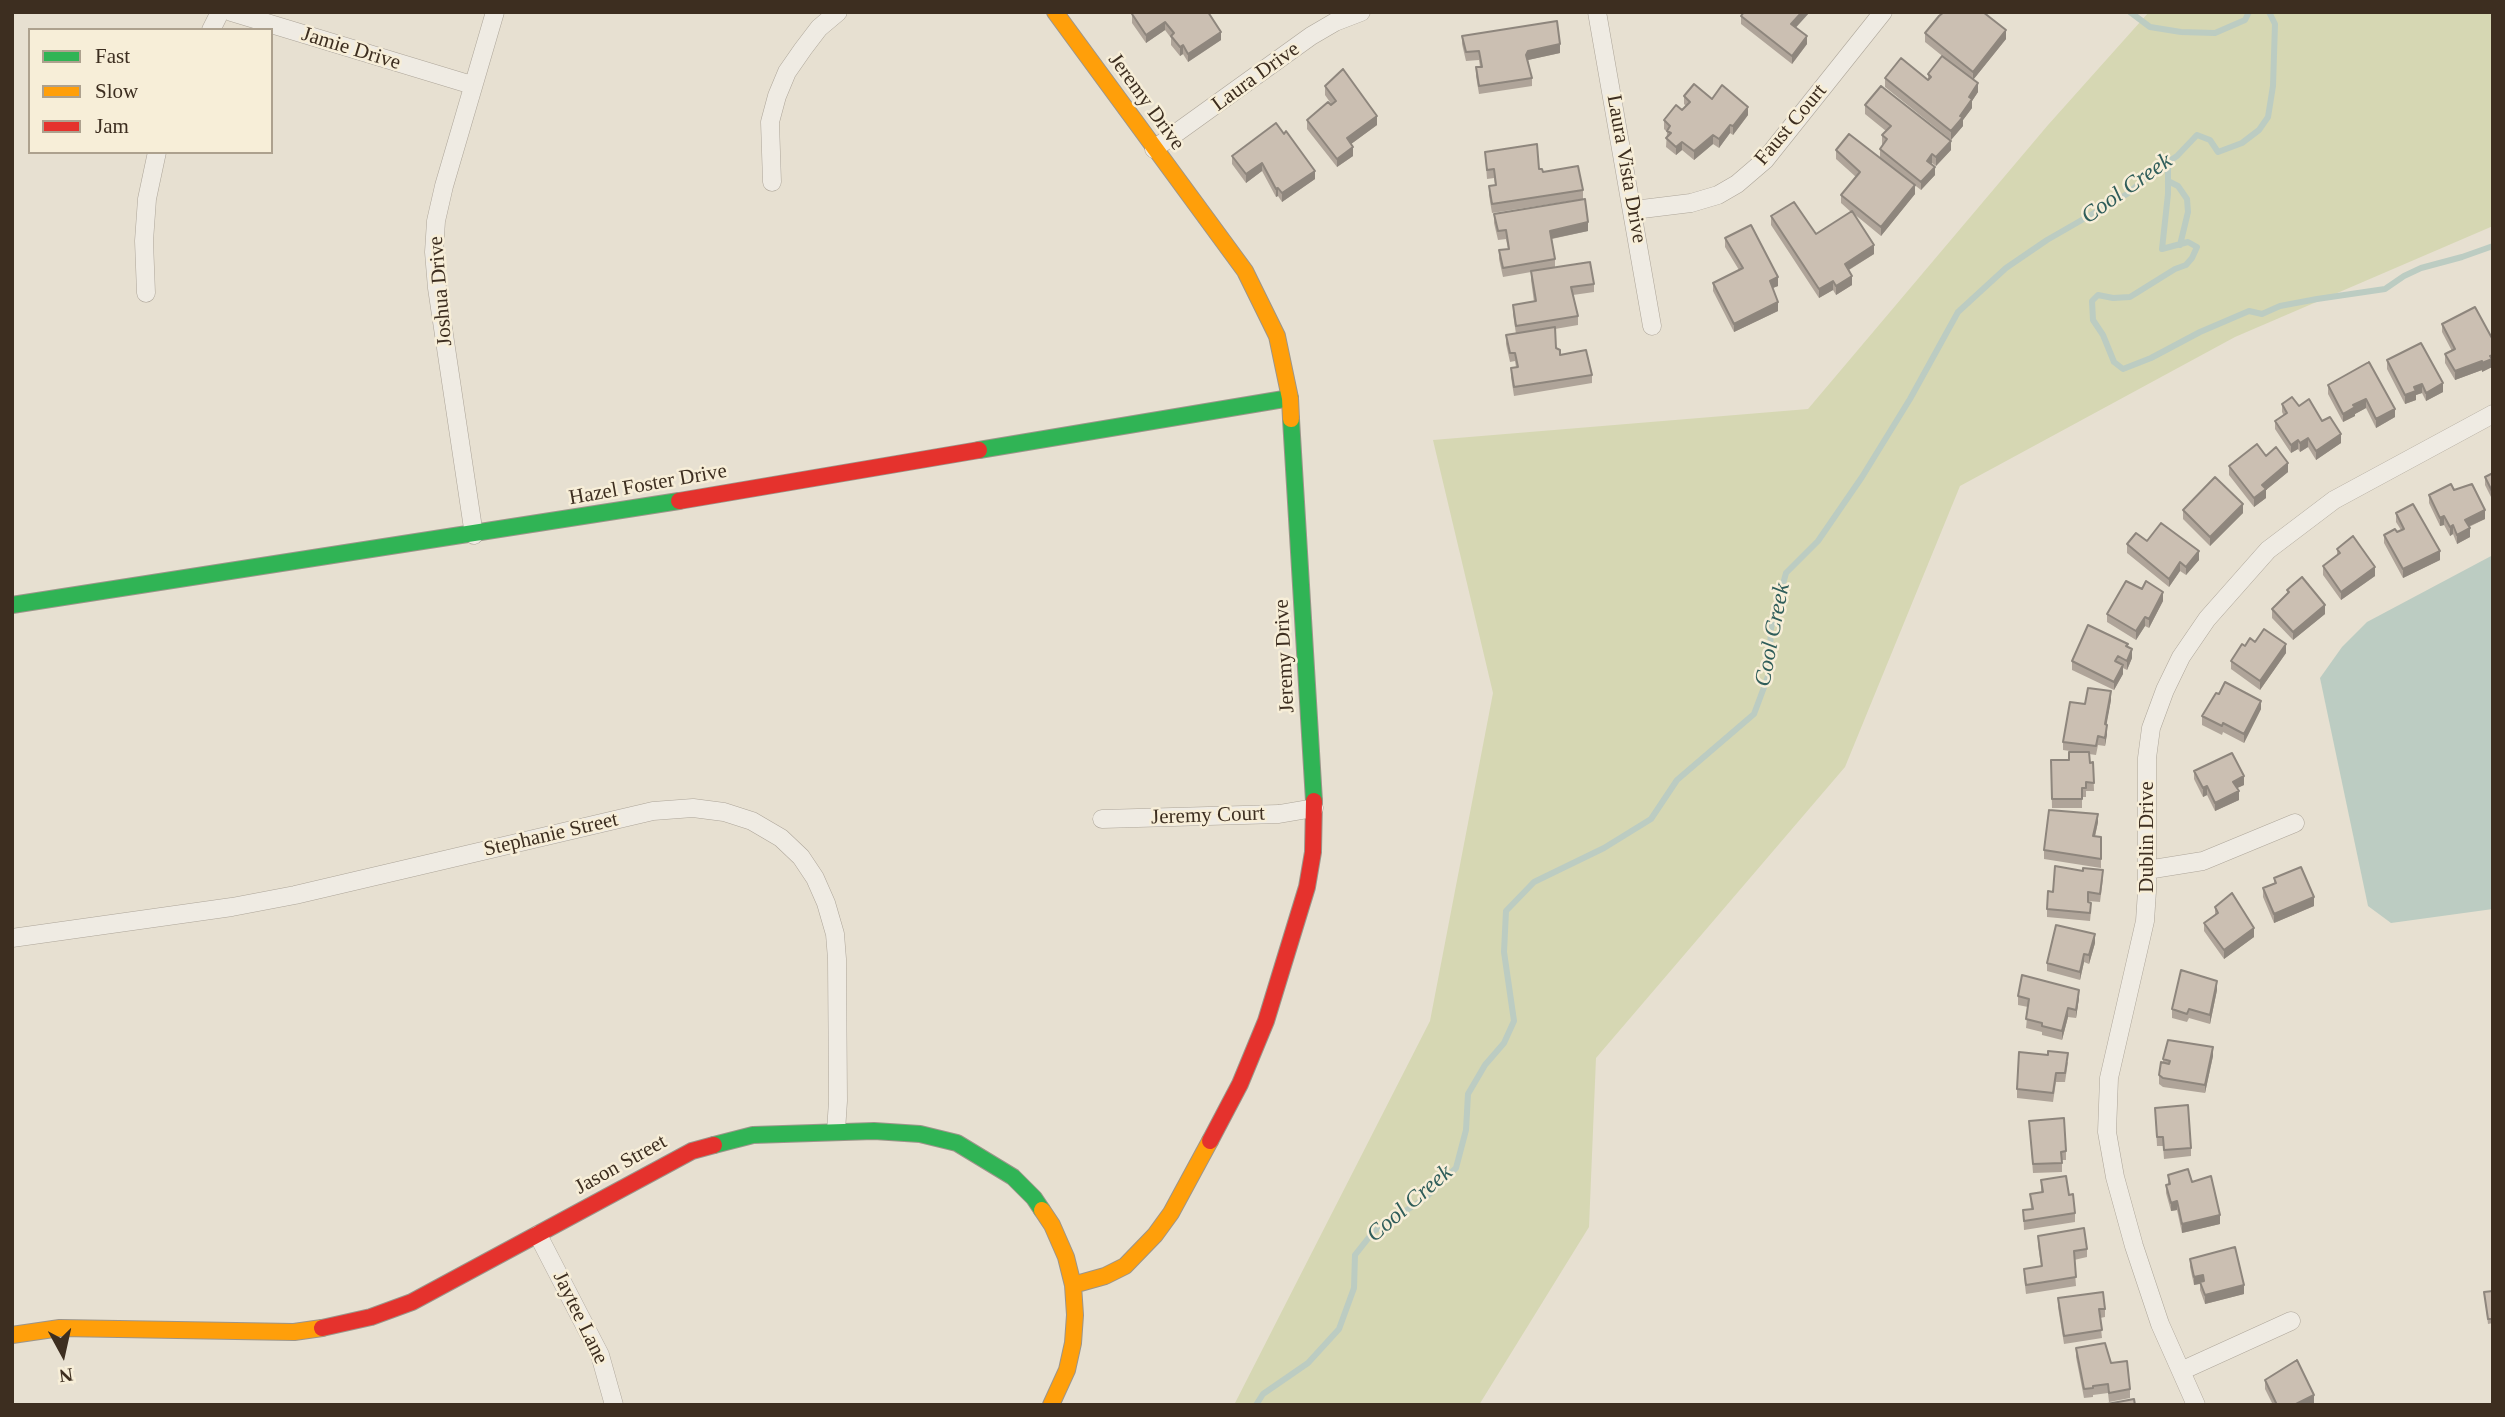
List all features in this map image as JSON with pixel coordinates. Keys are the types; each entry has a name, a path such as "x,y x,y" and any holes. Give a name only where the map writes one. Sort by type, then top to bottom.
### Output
{"street":[{"path":"212,28 220,12"},
{"name":"Jamie Drive","path":"231,12 472,85"},
{"name":"Joshua Drive","path":"474,535 434,252 439,210 472,85 495,12"},
{"path":"772,183 770,122 777,96 787,72 803,48 819,28 838,12"},
{"name":"Jeremy Drive","path":"1055,12 1244,271 1277,336 1290,398 1314,808 1313,852 1304,898 1266,1021 1240,1084 1171,1213 1155,1235 1125,1266 1105,1276 1073,1285"},
{"name":"Laura Drive","path":"1154,149 1311,36 1335,22 1361,12"},
{"name":"Laura Vista Drive","path":"1597,12 1634,210 1652,326"},
{"name":"Faust Court","path":"1634,210 1691,203 1718,195 1737,184 1765,160 1884,12"},
{"path":"145,293 144,241 147,199 157,154"},
{"name":"Hazel Foster Drive","path":"12,605 474,535 1290,398"},
{"name":"Dublin Drive","path":"2196,1405 2160,1324 2134,1246 2115,1177 2107,1132 2109,1078 2145,921 2147,758 2151,728 2181,657 2207,619 2269,550 2334,500 2493,414"},
{"name":"Stephanie Street","path":"12,938 232,907 295,895 653,811 694,808 724,812 752,821 781,838 801,857 815,878 826,903 835,934 837,959 836,1131"},
{"name":"Jeremy Court","path":"1102,819 1279,814 1314,808"},
{"path":"2147,870 2203,861 2295,824"},
{"name":"Jason Street","path":"12,1335 60,1328 294,1332 333,1326 371,1317 412,1302 691,1151 753,1135 836,1131 920,1134 957,1143 1013,1177 1034,1198 1046,1216 1066,1257 1073,1285 1073,1343 1067,1370 1051,1405"},
{"name":"Jaytee Lane","path":"538,1235 600,1355 614,1405"},
{"path":"2181,1371 2291,1321"}],"green space":[{"path":"2149,12 2493,12 2493,226 2235,337 1960,486 1845,767 1596,1058 1589,1227 1479,1405 1234,1405 1430,1021 1493,693 1433,440 1808,409 2048,125"}],"shaded area":[{"path":"2493,555 2493,909 2391,923 2368,906 2320,678 2342,647 2367,622"}],"building":[{"path":"1208,12 1221,32 1188,54 1183,45 1180,47 1171,36 1174,33 1165,22 1146,35 1132,14"},
{"path":"1744,12 1802,12 1791,24 1807,36 1792,56 1741,16"},
{"path":"1944,12 1983,12 2006,30 1973,72 1925,33"},
{"path":"1557,21 1560,44 1528,51 1526,55 1532,78 1479,86 1476,67 1482,67 1479,51 1466,52 1462,36"},
{"path":"1942,56 1978,83 1969,97 1972,99 1960,116 1963,117 1951,131 1885,78 1901,58 1928,80 1931,77 1928,74"},
{"path":"1343,69 1377,116 1347,138 1353,147 1337,159 1307,120 1328,102 1331,105 1336,101 1325,86"},
{"path":"1694,84 1712,99 1722,85 1748,107 1719,139 1713,135 1694,151 1682,142 1676,147 1666,138 1671,133 1667,131 1670,126 1664,120 1676,105 1682,110 1690,102 1684,96"},
{"path":"1881,86 1951,141 1936,157 1932,154 1927,161 1935,167 1921,182 1880,149 1887,139 1882,135 1891,126 1865,105"},
{"path":"1276,123 1284,134 1286,131 1315,171 1282,193 1276,189 1262,163 1246,174 1232,156"},
{"path":"1849,134 1915,185 1881,227 1841,195 1860,172 1836,150"},
{"path":"1537,144 1539,169 1543,172 1578,166 1583,190 1492,204 1489,186 1496,185 1494,169 1487,170 1485,152"},
{"path":"1585,199 1588,222 1550,231 1555,259 1503,268 1499,250 1509,249 1506,230 1498,231 1494,214"},
{"path":"1794,202 1816,234 1852,211 1874,245 1845,264 1852,276 1836,286 1833,281 1819,289 1771,216"},
{"path":"1751,225 1778,277 1770,281 1778,302 1734,324 1713,283 1743,268 1725,238"},
{"path":"1590,262 1594,284 1571,287 1578,316 1516,326 1513,305 1536,301 1531,271"},
{"path":"2475,307 2493,340 2493,355 2490,356 2492,359 2455,371 2445,354 2455,349 2442,324"},
{"path":"1555,327 1556,348 1560,350 1560,355 1586,350 1592,375 1514,387 1511,368 1518,367 1515,353 1510,353 1506,335"},
{"path":"2421,343 2443,383 2426,393 2422,384 2414,387 2416,391 2405,395 2387,360"},
{"path":"2369,362 2395,409 2376,419 2366,399 2343,414 2328,385"},
{"path":"2292,397 2299,406 2309,399 2322,421 2330,417 2341,434 2316,451 2308,438 2291,445 2275,421 2287,413 2282,404"},
{"path":"2257,444 2266,456 2276,447 2288,463 2262,485 2266,489 2254,498 2229,466"},
{"path":"2493,473 2493,493 2485,477"},
{"path":"2215,477 2243,504 2210,537 2183,510"},
{"path":"2451,484 2454,490 2472,484 2485,510 2465,520 2470,528 2457,535 2453,525 2450,527 2444,516 2440,518 2429,495"},
{"path":"2413,504 2440,551 2403,569 2384,535 2395,529 2397,532 2404,529 2396,513"},
{"path":"2161,523 2199,551 2186,567 2180,562 2169,579 2127,544 2136,533 2147,541"},
{"path":"2353,536 2375,567 2341,592 2323,566 2340,553 2337,549"},
{"path":"2302,577 2325,605 2293,632 2272,609"},
{"path":"2126,581 2142,589 2146,581 2163,592 2149,619 2145,617 2136,631 2107,614"},
{"path":"2088,625 2128,644 2126,646 2132,649 2127,661 2118,656 2115,661 2123,665 2114,682 2072,661"},
{"path":"2264,629 2286,644 2260,681 2231,661 2242,644 2245,646 2250,638 2255,642"},
{"path":"2225,682 2261,701 2244,734 2202,716"},
{"path":"2088,688 2111,691 2105,738 2098,736 2096,746 2063,742 2070,702 2085,704"},
{"path":"2069,752 2089,752 2090,763 2093,762 2094,783 2086,782 2086,788 2082,788 2082,799 2052,799 2051,760 2069,760"},
{"path":"2232,753 2244,776 2233,782 2239,791 2215,803 2207,786 2203,788 2194,771"},
{"path":"2049,810 2098,814 2093,836 2101,837 2101,859 2044,850"},
{"path":"2055,866 2083,871 2083,868 2103,870 2100,894 2088,892 2090,913 2047,909 2048,891 2053,892"},
{"path":"2301,867 2314,897 2274,914 2263,888 2276,883 2274,878"},
{"path":"2232,893 2254,928 2224,950 2204,923 2218,913 2215,907"},
{"path":"2056,925 2095,934 2089,955 2084,954 2080,972 2047,963"},
{"path":"2181,970 2217,981 2210,1015 2189,1009 2187,1014 2172,1009"},
{"path":"2022,975 2079,990 2076,1010 2068,1008 2062,1031 2026,1019 2029,999 2018,996"},
{"path":"2168,1040 2213,1047 2205,1085 2159,1075 2161,1062 2169,1064 2170,1061 2163,1059"},
{"path":"2048,1051 2068,1053 2065,1073 2056,1073 2053,1093 2017,1089 2019,1052 2048,1055"},
{"path":"2188,1105 2191,1148 2164,1150 2163,1137 2157,1137 2155,1108"},
{"path":"2064,1118 2066,1151 2061,1152 2062,1163 2033,1164 2029,1121"},
{"path":"2188,1169 2192,1182 2211,1176 2220,1215 2182,1224 2177,1201 2171,1203 2166,1185 2170,1184 2168,1175"},
{"path":"2066,1176 2069,1195 2073,1194 2075,1213 2024,1221 2023,1210 2033,1209 2030,1194 2043,1192 2041,1180"},
{"path":"2084,1228 2087,1249 2074,1251 2076,1277 2026,1285 2024,1269 2042,1266 2038,1236"},
{"path":"2235,1247 2244,1285 2205,1295 2200,1282 2204,1281 2203,1275 2194,1277 2190,1259"},
{"path":"2493,1291 2493,1319 2488,1319 2484,1292"},
{"path":"2103,1292 2105,1309 2099,1309 2102,1330 2064,1336 2058,1298"},
{"path":"2105,1343 2111,1363 2127,1361 2130,1389 2109,1393 2108,1384 2084,1389 2076,1348"},
{"path":"2297,1360 2314,1395 2294,1405 2277,1405 2265,1380"},
{"path":"2134,1399 2135,1405 2102,1405"}],"waterway":[{"name":"Cool Creek","path":"2130,12 2150,27 2181,32 2215,33 2245,20 2249,12"},
{"name":"Cool Creek","path":"1256,1405 1263,1394 1308,1363 1339,1329 1354,1288 1355,1255 1374,1231 1424,1199 1456,1168 1466,1130 1468,1094 1485,1065 1504,1043 1514,1021 1504,952 1506,911 1534,882 1604,848 1651,819 1677,780 1754,714 1769,674 1771,628 1786,573 1818,541 1862,477 1910,399 1958,312 2006,268 2047,240 2127,194 2177,156 2197,135 2210,140 2218,152 2242,143 2259,130 2268,117 2273,86 2275,24 2269,12"},
{"path":"2168,162 2168,194 2162,249 2188,242 2197,247 2186,265 2130,297 2098,295 2092,301 2093,320 2103,335 2114,362 2123,369 2249,311 2262,314 2280,306 2385,289 2421,268 2493,246"},
{"path":"2168,181 2178,186 2187,199 2188,212 2180,245"}],"traffic: fast":[{"path":"979,450 1290,398"},
{"path":"1291,419 1314,801"},
{"path":"12,605 679,501"},
{"path":"714,1145 753,1135 874,1131 920,1134 957,1143 1013,1177 1042,1210"}],"traffic: slow":[{"path":"1055,12 1245,271 1277,336 1290,398 1291,419"},
{"path":"1073,1285 1105,1276 1125,1266 1155,1235 1171,1213 1210,1141"},
{"path":"1042,1210 1066,1257 1073,1285 1075,1315 1067,1370 1051,1405"},
{"path":"12,1335 60,1328 294,1332 322,1328"}],"traffic: jam":[{"path":"679,501 979,450"},
{"path":"1210,1141 1240,1084 1266,1021 1307,887 1313,852 1314,801"},
{"path":"322,1328 371,1317 412,1302 692,1151 714,1145"}]}
